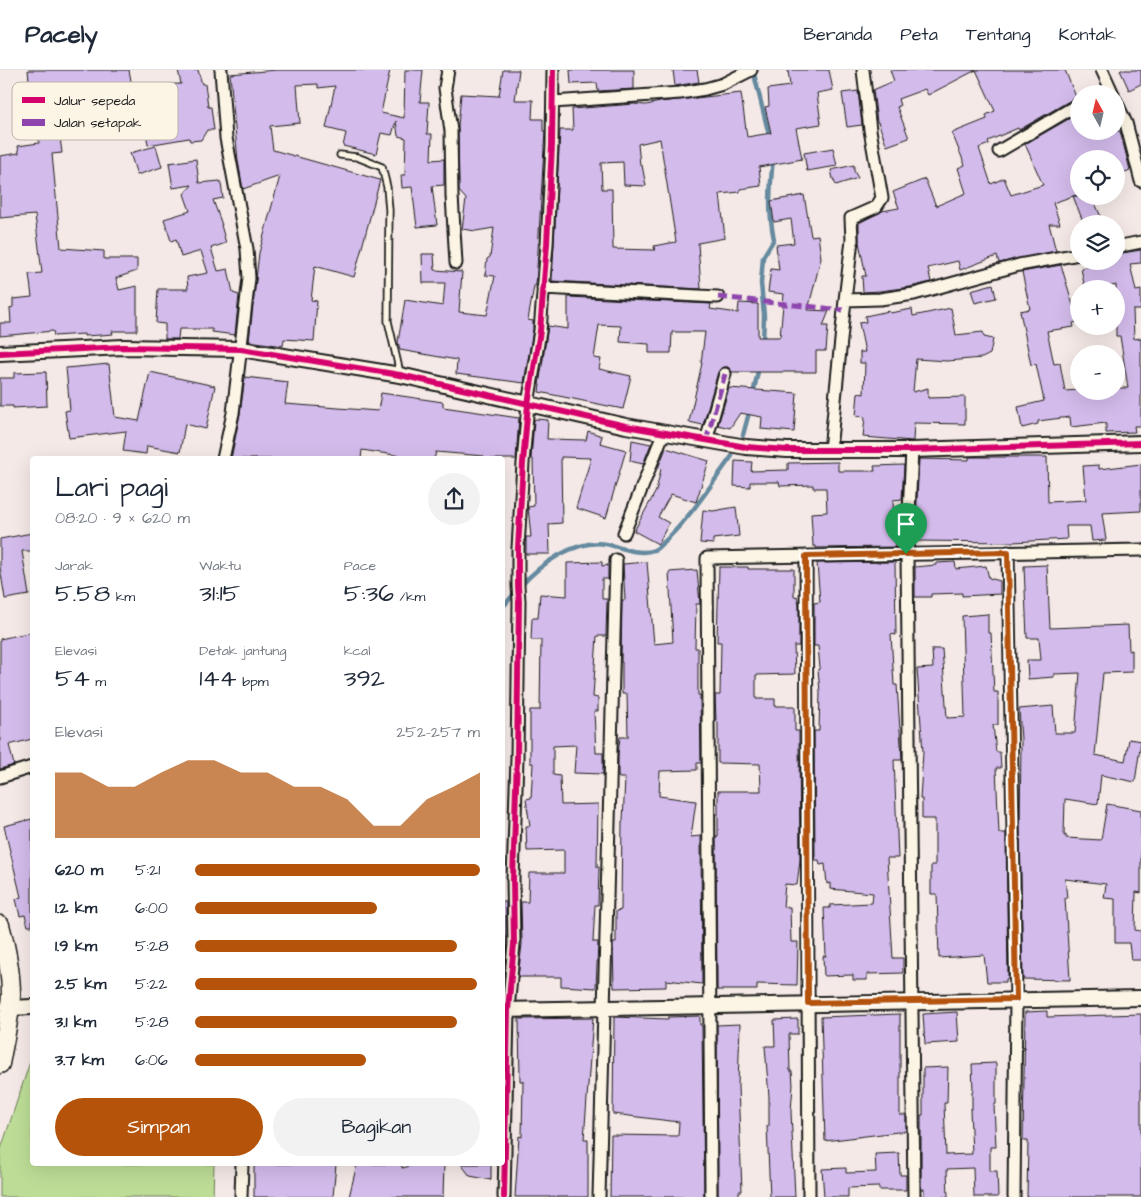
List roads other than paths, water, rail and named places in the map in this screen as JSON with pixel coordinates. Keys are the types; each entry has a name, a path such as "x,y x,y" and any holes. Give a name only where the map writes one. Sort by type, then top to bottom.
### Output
{"highway":[{"path":"0,925 11,992 5,1008 0,1064"}],"street":[{"path":"221,70 226,138 248,259 249,278 233,413 224,456"},
{"path":"448,70 445,88 451,131 456,263"},
{"path":"552,70 552,146 540,331 528,404 518,548 520,601 513,879 514,944 505,1010 1141,998"},
{"path":"553,102 680,93 705,89 723,84 751,70"},
{"path":"830,450 852,240 851,218 876,206 882,198 870,130 863,70"},
{"path":"1102,70 1106,85"},
{"path":"999,151 1070,109"},
{"path":"1125,121 1141,181"},
{"path":"1125,246 1141,242"},
{"path":"845,300 880,299 914,294 1019,265 1070,256"},
{"path":"543,288 718,297"},
{"path":"0,353 123,348 241,349 400,375 664,434 754,448 912,450 1141,443"},
{"path":"706,441 725,374"},
{"path":"624,533 664,434"},
{"path":"912,450 906,554 914,1197"},
{"path":"711,1197 707,558 1141,550"},
{"path":"1008,552 1016,999 1014,1197"},
{"path":"806,556 809,1197"},
{"path":"599,1197 616,560"},
{"path":"0,777 30,768"},
{"path":"5,1008 30,1007"},
{"path":"241,1197 242,1166"},
{"path":"504,1166 504,1197"}],"lane":[{"path":"340,155 357,157 382,167 385,176 389,210 388,321 400,375"}],"waterway":[{"path":"753,70 770,139"},
{"path":"763,342 764,316 761,283 763,257 774,239 770,199 773,159"},
{"path":"753,394 759,367"},
{"path":"743,435 750,409"},
{"path":"520,587 547,562 558,555 582,546 606,544 642,552 655,549 673,533 691,512 732,456"},
{"path":"505,605 515,593"}]}
